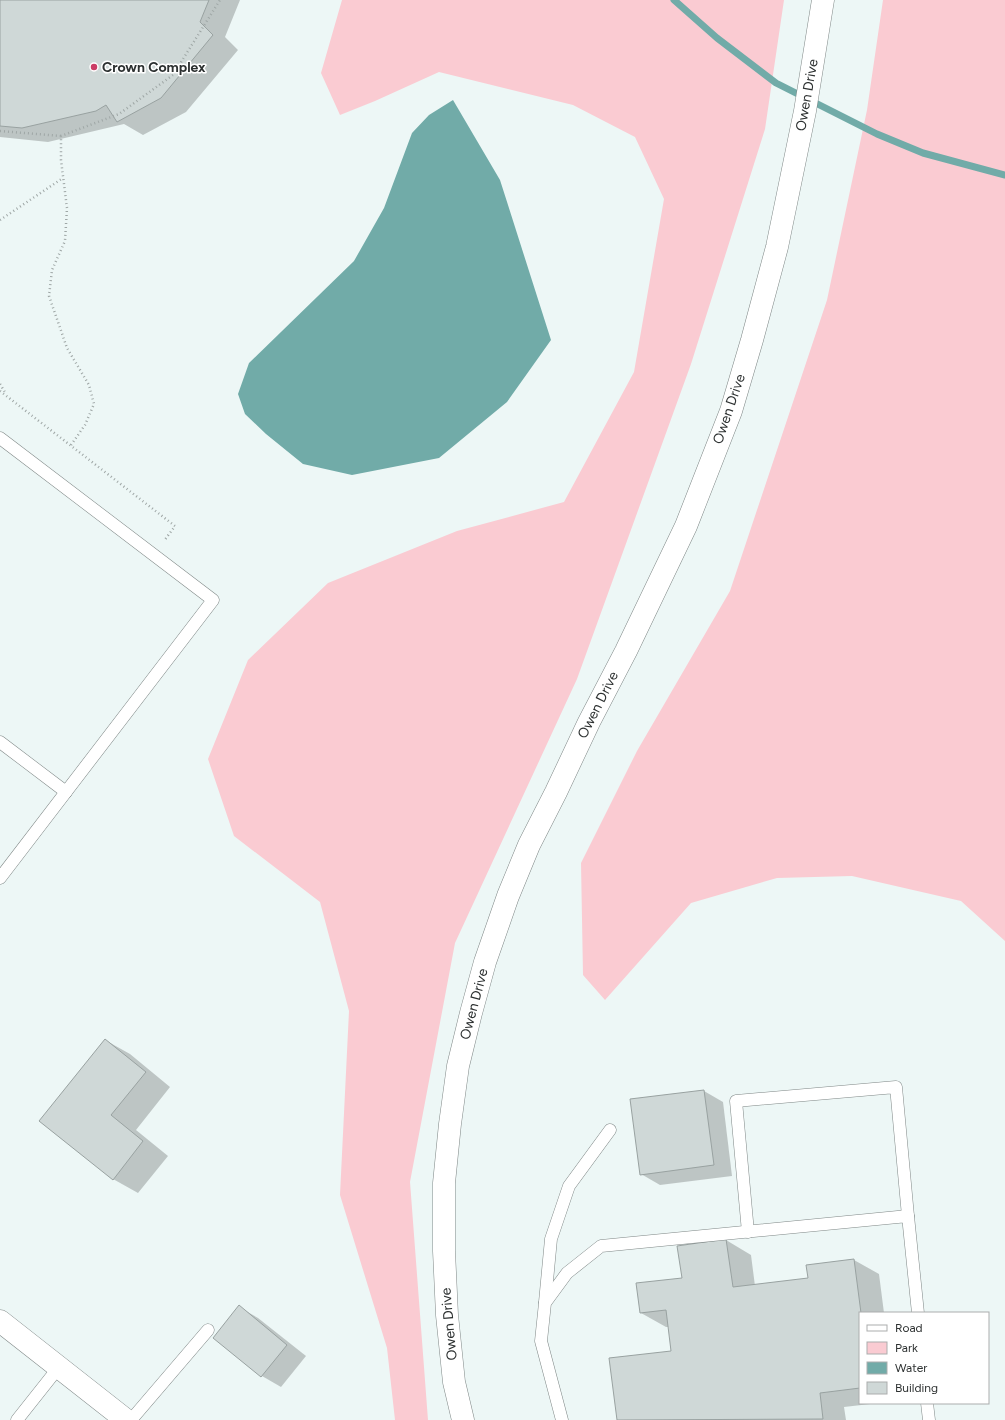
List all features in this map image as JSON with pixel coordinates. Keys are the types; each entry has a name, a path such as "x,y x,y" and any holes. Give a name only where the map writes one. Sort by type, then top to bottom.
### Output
{"main road":[{"name":"Owen Drive","path":"463,1420 454,1382 447,1315 444,1251 444,1183 458,1066 471,1013 485,962 508,896 529,845 589,722 626,651 686,526 731,411 777,247 805,111 823,0"},
{"path":"0,1321 126,1420"}],"lane":[{"path":"0,438 213,600 0,878"},
{"path":"0,742 66,792"},
{"path":"748,1232 736,1101 896,1086 918,1312"},
{"path":"562,1420 541,1341 551,1239 569,1186 610,1130"},
{"path":"545,1303 567,1273 602,1246 908,1216"},
{"path":"131,1420 208,1330"},
{"path":"18,1420 59,1367"},
{"path":"927,1404 929,1420"}],"path":[{"path":"0,131 61,136 119,114 173,75 220,0"},
{"path":"61,136 63,178 67,208 65,241 52,270 49,296 67,348 90,384 94,404 85,425 71,446"},
{"path":"0,220 63,178"},
{"path":"0,384 8,397"},
{"path":"0,391 175,526 154,554"}],"green space":[{"path":"342,0 784,0 765,129 691,364 577,679 455,943 410,1182 428,1420 395,1420 387,1348 340,1195 349,1011 320,902 234,836 208,759 248,660 328,583 457,531 564,502 634,372 664,199 635,137 573,105 439,72 340,115 321,73"},
{"path":"883,0 1005,0 1005,941 961,901 852,876 777,878 691,903 605,1000 583,975 581,863 637,751 730,591 827,300 867,110"}],"water":[{"path":"453,100 500,180 551,340 507,402 439,458 352,475 303,464 266,434 245,414 238,394 249,363 354,261 384,208 412,133 429,115"}],"building":[{"name":"Crown Complex","path":"0,0 209,0 200,22 213,35 161,98 117,122 106,105 96,111 22,128 0,126"},
{"path":"105,1039 146,1072 111,1115 143,1141 113,1180 39,1121"},
{"path":"704,1090 714,1165 640,1175 630,1099"},
{"path":"726,1239 733,1287 808,1278 806,1265 854,1259 861,1312 859,1312 859,1388 820,1393 823,1419 617,1420 609,1358 671,1351 666,1310 640,1313 636,1283 682,1278 677,1246"},
{"path":"239,1305 287,1345 261,1377 213,1338"}],"waterway":[{"path":"674,0 717,38 776,83 877,134 923,153 1005,175"}],"place":[{"name":"Crown Complex","path":"94,67"}]}
